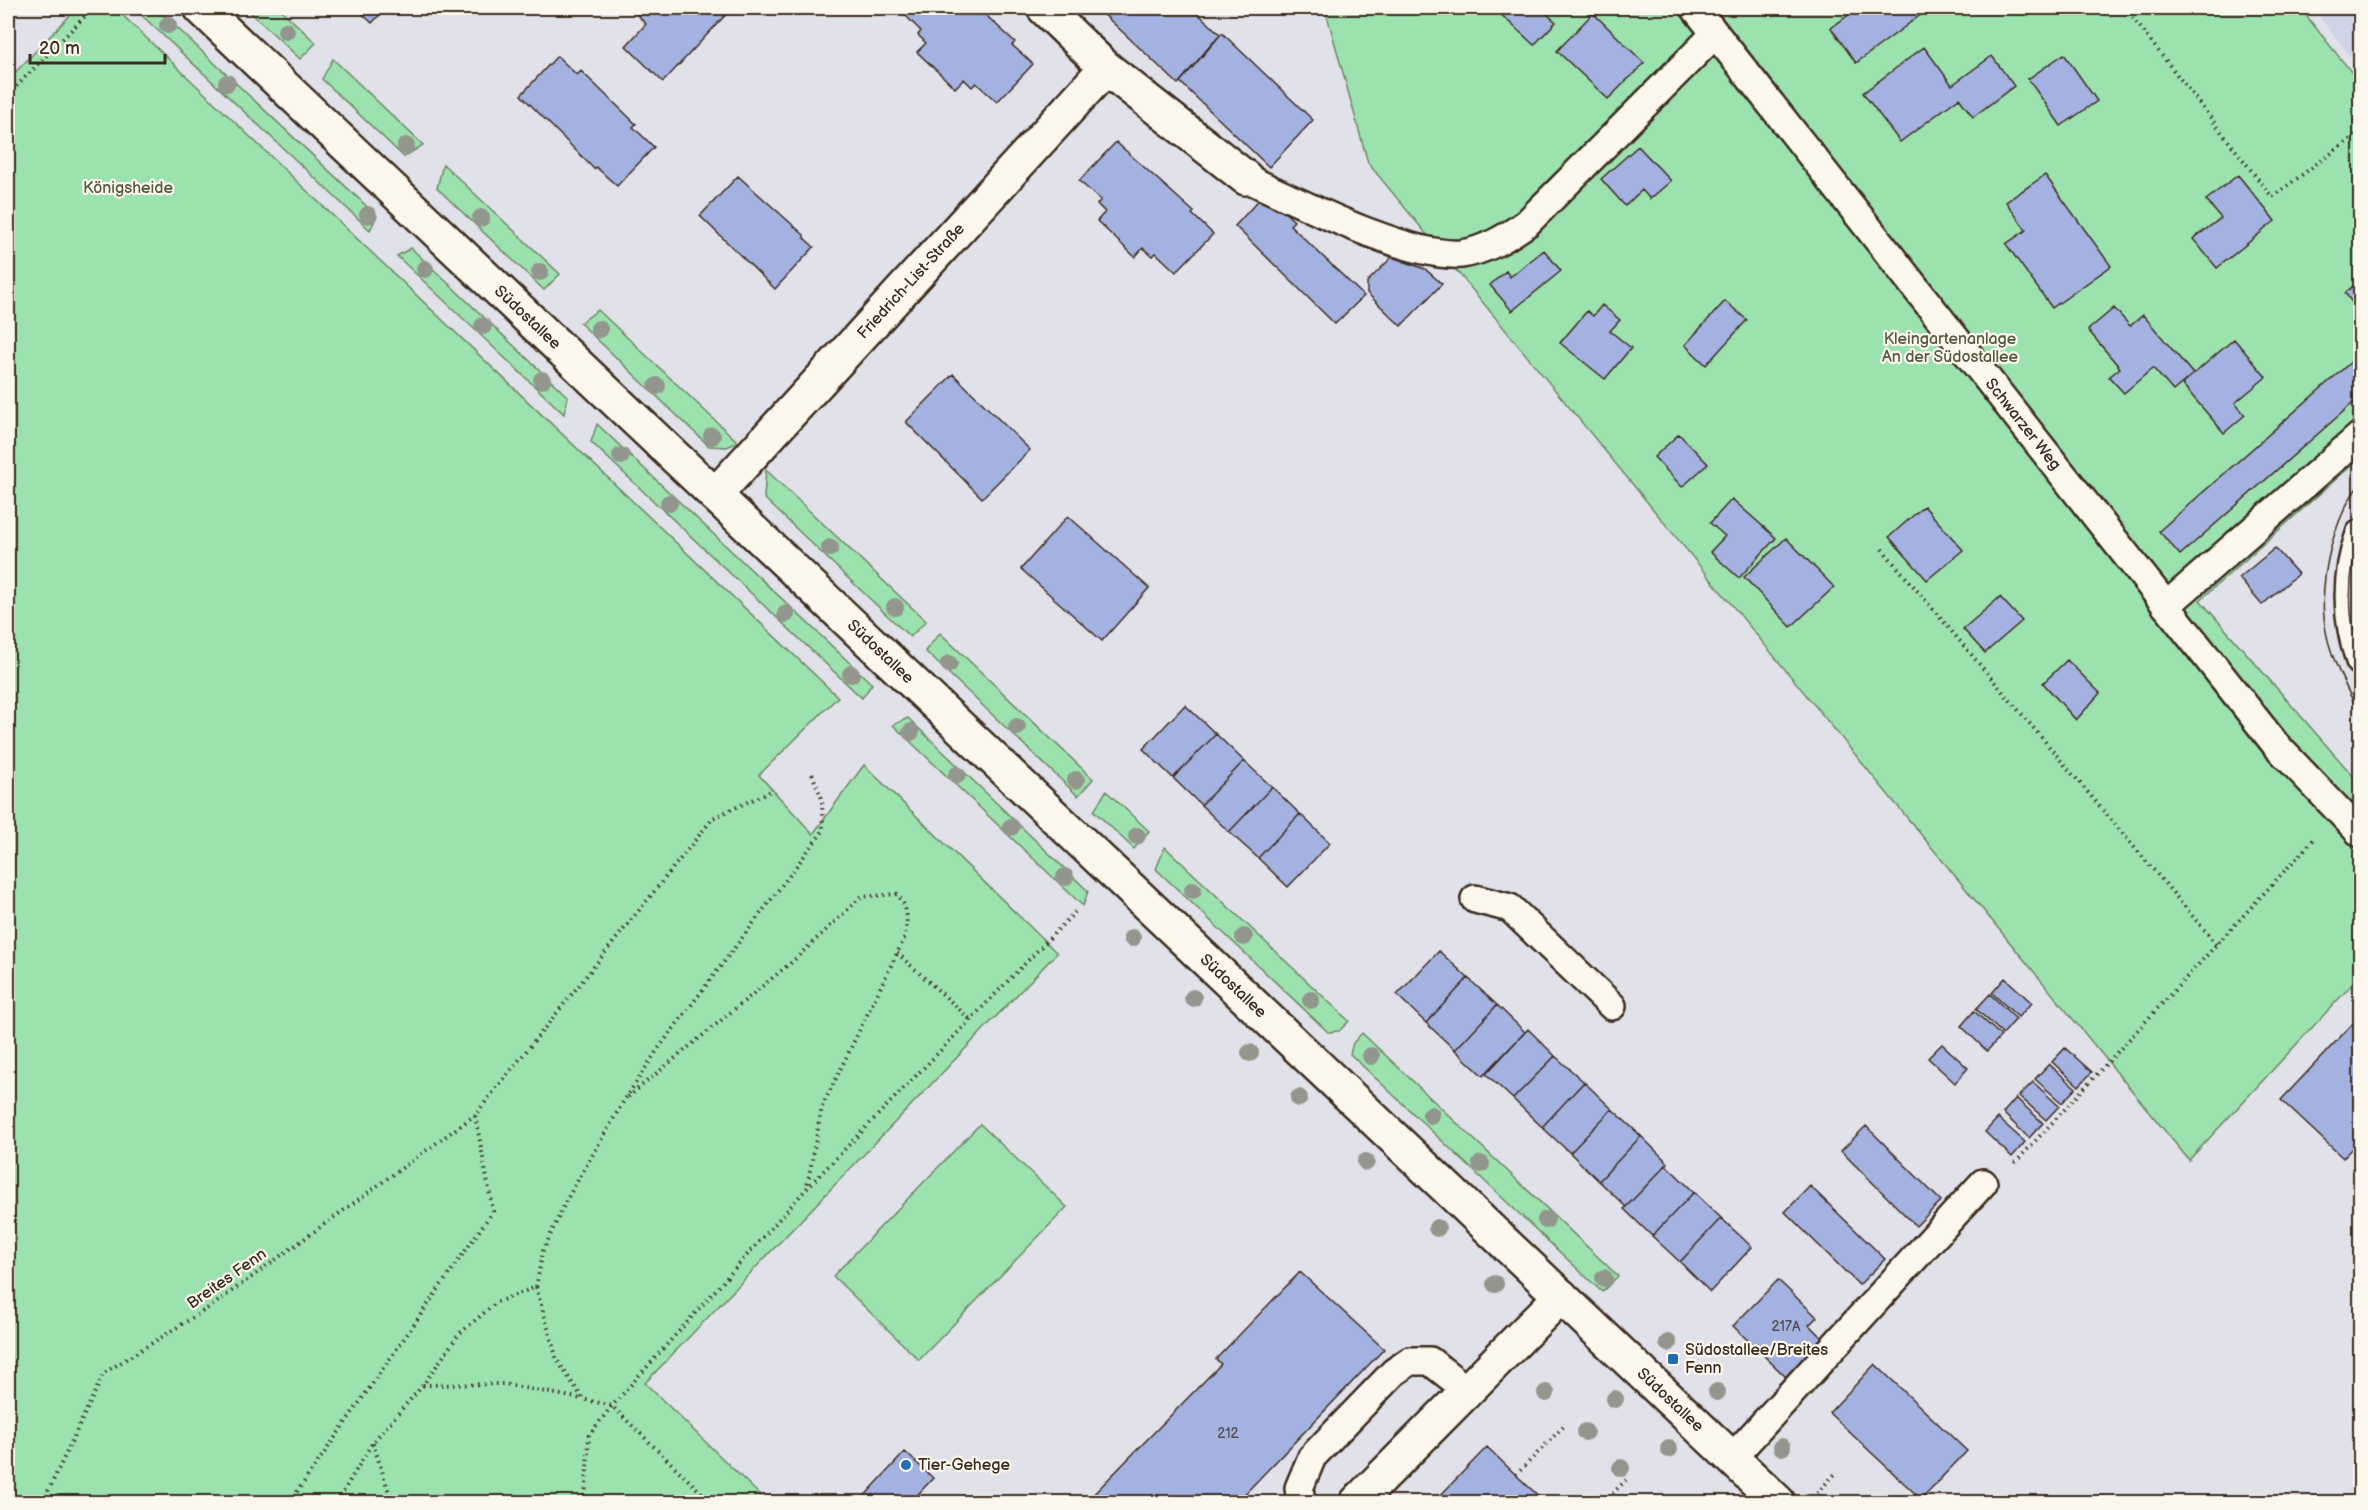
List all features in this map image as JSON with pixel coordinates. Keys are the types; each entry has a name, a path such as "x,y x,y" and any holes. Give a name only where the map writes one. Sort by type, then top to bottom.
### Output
{"street":[{"name":"Südostallee","path":"201,8 1778,1503"},
{"path":"1044,8 1106,68 1246,178"},
{"name":"Friedrich-List-Straße","path":"715,495 1106,68"},
{"path":"1357,1503 1561,1296"}],"lane":[{"name":"Schwarzer Weg","path":"1695,8 2276,745 2361,833"},
{"path":"1246,178 1334,219 1419,249 1461,254 1500,242 1527,223 1715,34"},
{"path":"2166,606 2361,436"},
{"path":"2361,534 2349,575 2353,636 2361,661"},
{"path":"1475,899 1510,908 1612,1006"},
{"path":"1732,1458 1983,1183"},
{"path":"1301,1503 1299,1488 1312,1457 1394,1372 1410,1361 1430,1361 1468,1391"}],"path":[{"path":"8,95 93,8"},
{"path":"2125,8 2272,197 2361,132"},
{"path":"1882,549 2217,945"},
{"path":"2361,739 2355,742 2361,749"},
{"path":"583,1399 557,1360 536,1287 543,1251 567,1199 625,1099 658,1049 823,831 822,799 811,771"},
{"name":"Breites Fenn","path":"43,1503 104,1373 213,1305 475,1115 713,818 771,791"},
{"path":"1983,1183 2011,1167 2340,811"},
{"path":"625,1099 793,961 861,897 897,894 906,906 908,921 904,939 822,1107 807,1188"},
{"path":"585,1503 589,1435 612,1406 807,1188 1075,912"},
{"path":"897,953 971,1020"},
{"path":"290,1503 493,1211 475,1115"},
{"path":"337,1503 373,1442 423,1385 459,1334 497,1302 536,1287"},
{"path":"423,1385 504,1383 612,1406 711,1503"},
{"path":"1516,1475 1566,1424"},
{"path":"373,1442 392,1503"},
{"path":"1815,1495 1835,1474"},
{"path":"1604,1503 1626,1480"}],"shaded area":[{"path":"2312,8 2360,8 2360,68"}],"green space":[{"name":"Königsheide","path":"77,8 115,8 838,697 759,775 813,834 864,765 1057,953 645,1383 765,1500 763,1502 8,1502 8,80"},
{"path":"134,8 156,8 377,216 370,230"},
{"path":"246,8 279,8 316,43 300,59"},
{"name":"Kleingartenanlage An der Südostallee","path":"1325,8 2300,8 2360,83 2360,458 2200,600 2360,784 2360,976 2189,1160 1368,163"},
{"path":"333,59 423,145 404,157 322,79"},
{"path":"443,164 560,274 544,290 437,188"},
{"path":"411,248 568,397 564,414 397,256"},
{"path":"598,310 738,442 727,447 709,446 580,323"},
{"path":"597,424 872,684 862,698 591,442"},
{"path":"766,470 926,621 910,637 764,498"},
{"path":"940,633 1093,779 1078,796 925,651"},
{"path":"908,718 1088,891 1083,906 893,725"},
{"path":"1106,791 1149,831 1134,849 1094,811"},
{"path":"1165,847 1349,1021 1339,1031 1328,1032 1156,869"},
{"path":"1362,1033 1618,1276 1602,1292 1350,1054 1353,1043"},
{"path":"980,1124 1067,1207 919,1360 833,1276"}],"building":[{"path":"356,8 386,8 372,23"},
{"path":"631,8 732,8 663,82 626,46 646,24"},
{"path":"904,8 978,8 1015,42 1012,45 1033,64 997,102 976,83 972,87 964,79 955,88 917,52 926,43 918,35 921,31 901,11"},
{"path":"1097,8 1192,8 1220,34 1178,84"},
{"path":"1496,8 1540,8 1556,22 1534,45"},
{"path":"1858,8 1923,8 1926,11 1856,63 1831,28"},
{"path":"1593,13 1644,63 1608,99 1557,51"},
{"path":"1222,33 1313,120 1269,167 1180,82"},
{"path":"1924,47 1952,85 1992,56 2014,86 1973,117 1959,98 1900,142 1863,93"},
{"path":"2064,54 2097,101 2061,126 2028,79"},
{"path":"557,56 577,75 581,71 636,124 633,127 654,147 617,186 596,167 594,169 521,95"},
{"path":"1116,142 1194,212 1192,214 1213,234 1176,272 1156,253 1152,256 1143,248 1135,257 1097,221 1105,212 1097,204 1101,200 1079,181"},
{"path":"1638,146 1671,181 1650,199 1642,190 1625,206 1601,179"},
{"path":"2045,175 2111,266 2052,308 2006,244 2026,230 2006,202"},
{"path":"2238,175 2275,221 2217,268 2193,239 2221,218 2206,200"},
{"path":"738,176 804,235 804,238 814,247 775,289 700,216"},
{"path":"1265,193 1294,221 1290,225 1364,296 1335,324 1235,226"},
{"path":"1544,250 1561,271 1512,311 1490,285 1506,271 1510,277"},
{"path":"1392,257 1425,269 1442,284 1401,326 1367,293 1367,282"},
{"path":"2360,280 2360,313 2345,293"},
{"path":"1725,301 1747,320 1706,365 1685,345"},
{"path":"1602,305 1620,320 1610,331 1631,348 1605,379 1560,343 1587,311 1593,316"},
{"path":"2114,308 2130,326 2143,315 2193,374 2173,391 2153,368 2124,393 2109,377 2120,368 2088,330"},
{"path":"2234,339 2266,377 2235,403 2245,415 2224,433 2182,384"},
{"path":"2352,361 2360,371 2360,397 2180,555 2159,531"},
{"path":"953,374 1030,450 982,498 906,422"},
{"path":"1679,434 1708,464 1682,487 1654,457"},
{"path":"1732,499 1776,538 1739,578 1710,552 1725,536 1710,523"},
{"path":"1924,506 1963,550 1927,580 1889,537"},
{"path":"1068,516 1149,588 1102,641 1021,569"},
{"path":"1786,538 1834,587 1791,627 1744,577"},
{"path":"2275,548 2298,574 2262,605 2239,578"},
{"path":"2000,597 2022,621 1985,653 1963,629"},
{"path":"2067,660 2100,693 2076,720 2043,683"},
{"path":"1185,705 1216,734 1173,778 1143,749"},
{"path":"1216,734 1244,761 1201,805 1173,778"},
{"path":"1244,761 1272,787 1229,832 1201,805"},
{"path":"1272,787 1300,814 1258,858 1229,832"},
{"path":"1300,814 1330,843 1288,887 1258,858"},
{"path":"1439,951 1468,978 1426,1023 1397,995"},
{"path":"1468,978 1497,1005 1455,1050 1426,1023"},
{"path":"2005,978 2032,1003 2018,1017 1992,993"},
{"path":"1990,994 2016,1019 2003,1034 1976,1009"},
{"path":"1497,1005 1525,1032 1483,1076 1455,1050"},
{"path":"1974,1011 2001,1036 1987,1051 1961,1026"},
{"path":"2360,1016 2360,1139 2343,1158 2281,1100"},
{"path":"1528,1029 1555,1056 1513,1099 1486,1074"},
{"path":"1942,1044 1968,1068 1955,1083 1928,1058"},
{"path":"2065,1048 2092,1072 2079,1086 2052,1062"},
{"path":"1555,1056 1584,1082 1542,1127 1513,1099"},
{"path":"2049,1064 2076,1088 2062,1103 2035,1079"},
{"path":"1584,1082 1612,1109 1570,1153 1542,1127"},
{"path":"2033,1082 2059,1106 2046,1120 2019,1096"},
{"path":"2016,1098 2043,1123 2029,1138 2003,1113"},
{"path":"1612,1109 1641,1136 1599,1181 1570,1153"},
{"path":"1998,1118 2025,1142 2012,1157 1985,1132"},
{"path":"1866,1126 1941,1201 1916,1226 1841,1151"},
{"path":"1641,1136 1668,1163 1626,1207 1599,1181"},
{"path":"1666,1165 1694,1192 1652,1236 1624,1209"},
{"path":"1810,1186 1885,1259 1859,1285 1785,1212"},
{"path":"1694,1192 1721,1218 1680,1262 1652,1236"},
{"path":"1721,1218 1752,1247 1710,1292 1680,1262"},
{"path":"1300,1272 1384,1349 1237,1502 1086,1502 1221,1364 1216,1359"},
{"path":"1778,1280 1817,1317 1809,1325 1824,1340 1787,1378 1733,1326"},
{"path":"1875,1364 1967,1451 1921,1499 1829,1413"},
{"path":"1487,1447 1516,1475 1545,1502 1434,1502"},
{"name":"Tier-Gehege","path":"905,1452 933,1478 911,1502 859,1502"}],"tram line":[{"path":"2360,484 2346,506 2336,530 2323,593 2326,633 2339,672 2360,714"},
{"path":"2360,536 2352,567 2350,598 2353,629 2360,660"}],"place":[{"name":"Südostallee/Breites Fenn","path":"1673,1359"},
{"name":"Tier-Gehege","path":"906,1465"}]}
